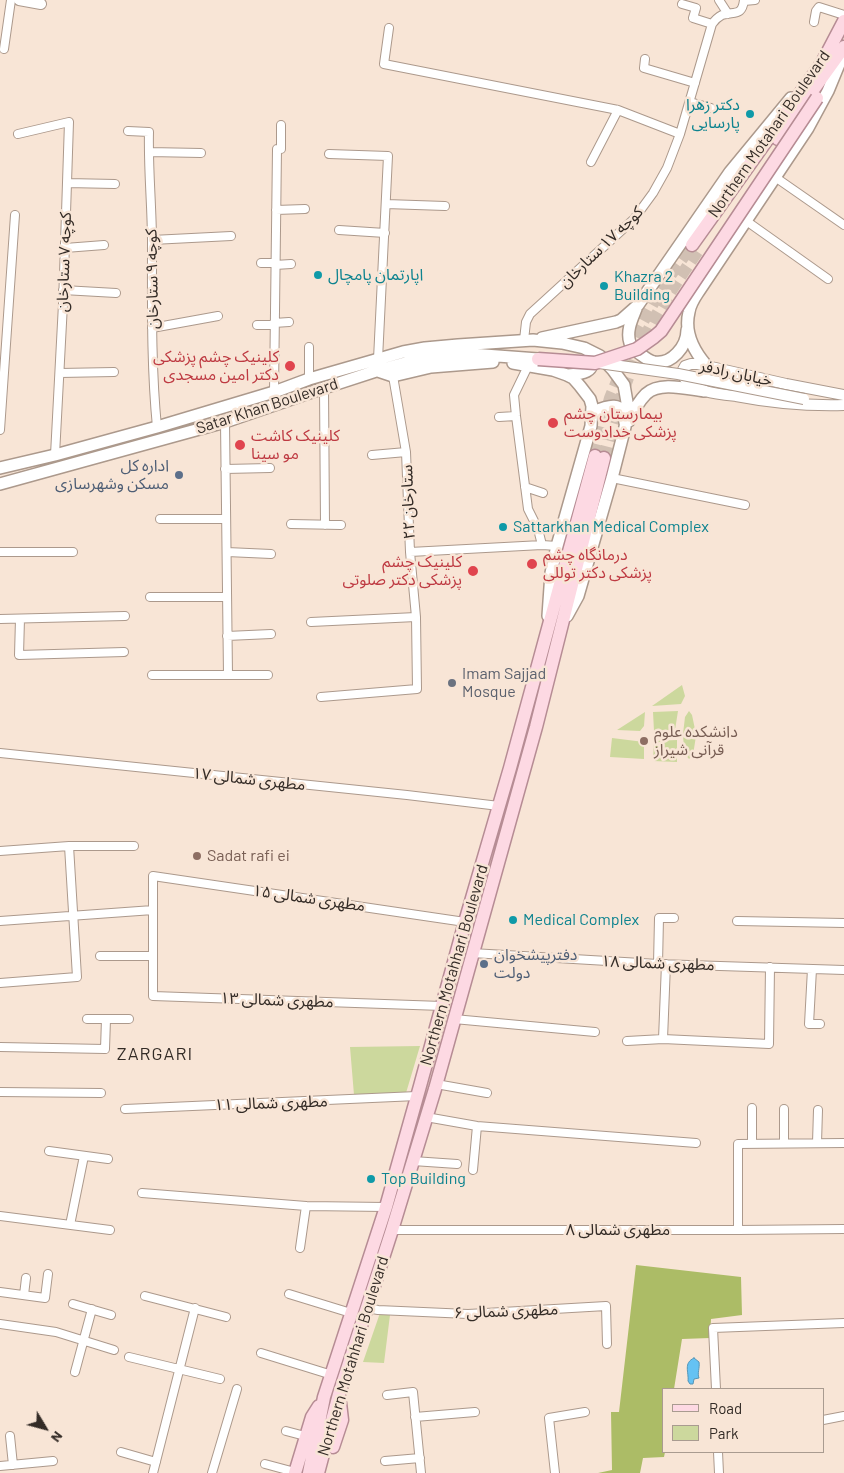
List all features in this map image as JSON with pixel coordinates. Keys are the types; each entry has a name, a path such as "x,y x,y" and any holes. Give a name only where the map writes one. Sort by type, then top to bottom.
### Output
{"main road":[{"name":"Northern Motahari Boulevard","path":"844,21 822,63 696,247 844,49"},
{"path":"376,371 393,376 431,367 475,362 595,363 637,349 662,331 817,98 844,49"},
{"path":"647,360 661,362 680,351 687,335 689,310 699,291 820,108 844,49"},
{"path":"704,391 674,377 633,349 629,336 630,324 638,305 730,172 822,63"},
{"path":"528,340 616,322 622,320 638,305"},
{"path":"688,319 690,339 697,354 706,365"},
{"path":"528,340 562,343 584,348 600,356 624,385 628,408 612,478 578,596 553,629"},
{"name":"Satar Khan Boulevard","path":"0,468 157,427 378,359 425,348 528,340"},
{"path":"568,375 582,374 590,369 591,357 579,348"},
{"name":"Satar Khan Boulevard","path":"0,484 225,422 376,371 416,360 471,354 533,363"},
{"path":"533,363 574,378 585,393 593,412 584,454 551,573 553,629"},
{"path":"625,427 643,398 653,390 668,387 704,391"},
{"path":"593,412 609,406 618,407 623,413 625,427"},
{"name":"Northern Motahhari Boulevard","path":"309,1473 324,1397 386,1207 465,922 553,629 599,457"},
{"name":"Northern Motahhari Boulevard","path":"318,1473 339,1394 392,1230 436,1084 536,727 553,629"},
{"path":"326,1473 342,1420 339,1394"},
{"path":"295,1473 312,1417 324,1397"}],"street":[{"path":"4,49 11,0"},
{"path":"19,0 41,4"},
{"path":"719,0 728,14"},
{"path":"682,4 696,8 693,18 712,24 719,16 736,14 742,9 744,1 755,0"},
{"path":"814,22 816,11 819,7 844,15"},
{"name":"کوچه ۱۷ ستارخان","path":"528,340 526,322 530,314 634,219 653,193 667,168 680,134 712,24"},
{"path":"389,28 384,64 618,110 680,134"},
{"path":"645,60 644,68 695,83"},
{"path":"690,102 710,108"},
{"path":"591,162 618,110"},
{"name":"کوچه ۷ ستارخان","path":"18,134 69,122 60,373 55,455"},
{"path":"274,392 277,149 281,149 281,125"},
{"name":"کوچه ۹ ستارخان","path":"128,131 149,132 152,328 157,427"},
{"path":"149,152 202,153"},
{"path":"329,154 388,156 378,359"},
{"path":"775,177 844,225"},
{"path":"67,183 115,184"},
{"path":"386,204 445,206"},
{"path":"276,210 305,209"},
{"path":"0,430 15,215"},
{"path":"745,220 828,279"},
{"path":"339,230 385,234"},
{"path":"152,240 231,236"},
{"path":"65,248 104,246"},
{"path":"262,263 291,264"},
{"path":"63,290 116,293"},
{"path":"152,328 218,316"},
{"path":"257,326 289,322"},
{"path":"308,379 309,347"},
{"path":"533,363 514,395 528,509 538,529 542,545"},
{"path":"595,363 678,374 804,399 844,404"},
{"name":"خیابان رادفر","path":"844,395 786,384 706,365 688,365 685,366 682,372 682,375 688,382 704,391 760,401 844,404"},
{"path":"60,373 114,372"},
{"name":"۲۲ ستارخان","path":"321,697 417,689 416,617 410,552 406,452 393,376"},
{"path":"324,388 325,525"},
{"path":"499,417 516,416"},
{"path":"225,422 228,674"},
{"path":"372,455 406,452"},
{"path":"225,469 270,468"},
{"path":"612,478 744,505"},
{"path":"525,487 543,493"},
{"path":"160,519 226,519"},
{"path":"291,524 340,525"},
{"path":"410,552 542,545 557,546"},
{"path":"0,552 73,552"},
{"path":"227,552 271,554"},
{"path":"150,597 227,597"},
{"path":"0,619 125,616"},
{"path":"311,622 416,617"},
{"path":"20,618 20,655 124,652"},
{"path":"227,636 271,634"},
{"path":"152,675 268,674"},
{"name":"۱۷ مطهری شمالی","path":"0,753 406,794 499,806"},
{"path":"0,851 69,846 134,846"},
{"path":"0,983 76,977 69,846"},
{"name":"۱۵ مطهری شمالی","path":"153,910 153,876 465,922"},
{"path":"0,922 153,910 153,956 100,956"},
{"path":"663,1040 659,918 674,918"},
{"path":"737,921 844,923"},
{"name":"۱۸ مطهری شمالی","path":"472,953 662,964 844,970"},
{"name":"۱۳ مطهری شمالی","path":"153,956 153,996 442,1006"},
{"path":"627,1041 663,1040 769,1044 770,967"},
{"path":"812,969 809,1024 820,1024"},
{"path":"87,1019 129,1019"},
{"path":"0,1047 105,1049 106,1019"},
{"path":"454,1019 595,1032"},
{"path":"436,1084 487,1093"},
{"path":"0,1092 101,1093"},
{"name":"۱۱ مطهری شمالی","path":"125,1109 417,1096"},
{"path":"752,1108 752,1144"},
{"path":"784,1109 784,1143"},
{"path":"817,1143 818,1110"},
{"path":"426,1117 477,1126 696,1144"},
{"path":"474,1170 477,1126"},
{"path":"738,1230 738,1144 844,1143"},
{"path":"49,1151 108,1159"},
{"path":"70,1224 84,1156"},
{"path":"413,1161 457,1164"},
{"path":"142,1192 306,1206 386,1207"},
{"path":"300,1248 306,1206"},
{"path":"0,1216 110,1230"},
{"name":"۸ مطهری شمالی","path":"392,1230 844,1229"},
{"path":"0,1292 45,1298 48,1274"},
{"path":"24,1295 26,1278"},
{"path":"289,1294 351,1313"},
{"path":"145,1296 226,1317"},
{"path":"73,1304 112,1314"},
{"name":"۶ مطهری شمالی","path":"367,1308 387,1311 468,1314 606,1306 607,1344"},
{"path":"153,1473 195,1308"},
{"path":"75,1372 92,1309"},
{"path":"716,1388 713,1328 844,1323"},
{"path":"0,1324 56,1332 114,1350"},
{"path":"261,1354 332,1375"},
{"path":"129,1356 220,1379"},
{"path":"212,1473 237,1389"},
{"path":"388,1395 413,1392 421,1473"},
{"path":"415,1417 475,1412"},
{"path":"555,1473 549,1418 585,1412"},
{"path":"824,1420 844,1416"},
{"path":"286,1431 305,1436"},
{"path":"10,1436 13,1465"},
{"path":"121,1452 156,1462"},
{"path":"718,1453 719,1473"},
{"path":"385,1461 420,1458"},
{"path":"0,1466 53,1461"},
{"path":"265,1464 295,1473"}],"green space":[{"path":"682,685 685,696 681,704 652,706"},
{"path":"678,711 675,730 654,731 653,712"},
{"path":"689,711 692,715 696,734 690,731 683,734 685,717"},
{"path":"645,712 644,726 640,731 617,730"},
{"path":"692,736 696,736 693,755 689,759 685,754 683,737 689,739"},
{"path":"612,738 644,742 644,759 610,757"},
{"path":"677,740 677,762 653,761 654,741"},
{"path":"420,1046 406,1093 354,1095 350,1047"},
{"path":"636,1265 741,1277 742,1315 711,1319 710,1338 682,1339 674,1388 662,1388 662,1453 665,1453 664,1457 643,1458 640,1473 598,1473 612,1470 611,1412 619,1412"},
{"path":"380,1313 390,1315 384,1363 363,1362"}],"water":[{"path":"694,1358 699,1362 699,1378 694,1379 693,1384 690,1384 688,1381 688,1365"}],"tunnel":[{"path":"595,456 610,398 638,331 662,287 692,245"},
{"path":"604,458 623,393 641,346 659,310 699,249"}],"place":[{"name":"دکتر زهرا پارسایی","path":"750,114"},
{"name":"اپارتمان پامچال","path":"318,275"},
{"name":"Khazra 2 Building","path":"604,286"},
{"name":"کلینیک چشم پزشکی دکتر امین مسجدی","path":"290,366"},
{"name":"بیمارستان چشم پزشکی خدادوست","path":"553,423"},
{"name":"کلینیک کاشت مو سینا","path":"240,445"},
{"name":"اداره کل مسکن وشهرسازی","path":"179,475"},
{"name":"Sattarkhan Medical Complex","path":"503,527"},
{"name":"درمانگاه چشم پزشكی دكتر توللی","path":"532,564"},
{"name":"کلینیک چشم پزشکی دکتر صلوتی","path":"473,571"},
{"name":"Imam Sajjad Mosque","path":"452,683"},
{"name":"دانشکده علوم قرآنی شیراز","path":"644,741"},
{"name":"Sadat rafi ei","path":"197,856"},
{"name":"Medical Complex","path":"513,920"},
{"name":"دفترپیشخوان دولت","path":"484,964"},
{"name":"Top Building","path":"371,1179"}],"district":[{"name":"ZARGARI","path":"155,1054"}]}
